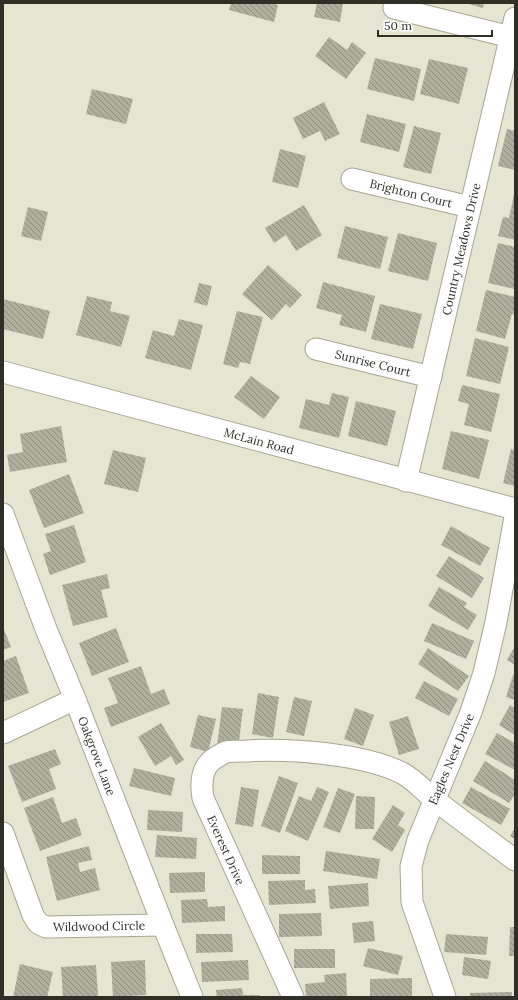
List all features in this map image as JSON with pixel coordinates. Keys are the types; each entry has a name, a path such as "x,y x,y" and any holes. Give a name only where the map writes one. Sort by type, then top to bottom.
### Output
{"street":[{"path":"394,8 513,27"},
{"name":"Country Meadows Drive","path":"406,481 470,207 507,86 513,27"},
{"name":"Brighton Court","path":"352,179 470,207"},
{"name":"Sunrise Court","path":"316,349 431,377"},
{"name":"McLain Road","path":"3,372 515,509"},
{"name":"Oakgrove Lane","path":"3,514 46,629 192,997"},
{"name":"Eagles Nest Drive","path":"445,997 412,902 411,866 418,840 471,712 484,673 496,622 515,517"},
{"path":"3,733 75,699"},
{"name":"Everest Drive","path":"293,997 203,798 201,784 203,774 209,763 217,756 226,752 273,749 335,755 380,764 415,782 434,799 515,860"},
{"name":"Wildwood Circle","path":"3,833 33,915 38,923 46,927 163,925"}],"building":[{"path":"231,3 269,3 278,5 274,22 229,10"},
{"path":"317,3 343,3 340,22 314,17"},
{"path":"465,3 484,3 483,8"},
{"path":"329,37 347,50 352,42 366,53 346,79 315,56"},
{"path":"375,58 421,69 414,101 367,89"},
{"path":"429,59 468,68 459,104 420,94"},
{"path":"92,89 133,99 126,124 86,114"},
{"path":"324,102 340,134 325,141 320,131 303,139 293,118"},
{"path":"367,114 406,124 399,152 360,142"},
{"path":"414,126 441,133 431,174 403,167"},
{"path":"507,129 515,131 515,170 498,166"},
{"path":"280,149 306,156 298,188 272,182"},
{"path":"514,194 515,240 498,236 503,217 509,218"},
{"path":"304,205 322,235 296,251 286,235 274,243 265,228"},
{"path":"28,207 48,212 41,241 21,236"},
{"path":"345,226 388,237 380,269 337,258"},
{"path":"398,233 437,243 428,281 388,271"},
{"path":"498,243 515,247 515,289 488,283"},
{"path":"268,265 302,295 290,308 286,304 272,320 242,294"},
{"path":"323,282 375,296 366,332 339,325 342,315 316,308"},
{"path":"199,283 212,286 207,306 194,302"},
{"path":"486,290 515,297 515,315 512,314 505,339 476,331"},
{"path":"87,296 112,302 110,311 130,316 121,347 76,335"},
{"path":"3,299 50,311 43,339 3,329"},
{"path":"380,304 422,314 413,349 371,339"},
{"path":"237,311 263,317 250,364 240,362 238,368 223,364"},
{"path":"179,319 203,325 191,370 145,358 153,330 174,336"},
{"path":"475,338 509,347 500,384 466,376"},
{"path":"251,376 280,397 264,419 234,397"},
{"path":"462,385 500,394 491,432 464,425 469,404 458,401"},
{"path":"332,393 349,397 339,438 299,428 306,399 329,405"},
{"path":"356,401 396,411 387,446 348,436"},
{"path":"61,426 67,462 10,472 7,455 23,452 20,434"},
{"path":"451,431 489,440 479,479 442,469"},
{"path":"511,449 515,450 515,486 503,483"},
{"path":"113,450 146,458 138,492 104,484"},
{"path":"69,474 84,513 44,528 29,490"},
{"path":"74,525 86,562 50,575 43,554 51,551 45,534"},
{"path":"451,526 490,548 480,566 441,545"},
{"path":"449,556 484,578 472,598 436,576"},
{"path":"107,574 110,588 101,590 108,617 73,626 62,585"},
{"path":"439,587 467,603 464,607 477,615 468,630 428,606"},
{"path":"432,623 474,641 466,659 424,641"},
{"path":"3,627 11,647 3,650"},
{"path":"116,628 129,662 92,676 79,643"},
{"path":"515,646 515,665 507,660"},
{"path":"428,648 469,676 458,691 418,664"},
{"path":"16,656 29,693 3,702 3,661"},
{"path":"141,666 151,694 164,689 170,704 111,727 104,708 118,703 108,678"},
{"path":"513,675 515,676 515,700 506,697"},
{"path":"424,681 458,699 449,716 415,698"},
{"path":"258,693 279,697 273,738 252,734"},
{"path":"294,697 312,701 304,736 286,732"},
{"path":"510,705 515,708 515,735 499,725"},
{"path":"222,707 243,709 238,749 217,746"},
{"path":"355,708 374,715 363,746 344,739"},
{"path":"198,715 216,719 208,752 190,747"},
{"path":"408,716 419,749 399,755 389,722"},
{"path":"161,723 184,760 176,765 171,756 155,766 138,737"},
{"path":"497,733 515,743 515,770 485,754"},
{"path":"55,749 61,764 49,769 56,789 22,802 8,766"},
{"path":"485,761 515,780 515,794 509,803 473,781"},
{"path":"134,768 175,778 171,796 129,786"},
{"path":"279,776 298,783 280,833 261,826"},
{"path":"241,787 259,790 253,827 235,824"},
{"path":"317,787 329,792 308,841 285,831 299,796 311,801"},
{"path":"471,787 510,809 501,825 462,803"},
{"path":"338,788 355,794 340,833 323,827"},
{"path":"356,796 375,797 374,829 355,829"},
{"path":"53,797 62,823 76,818 82,835 40,851 24,808"},
{"path":"393,805 405,813 398,825 405,830 392,852 372,839"},
{"path":"148,810 183,812 182,832 147,830"},
{"path":"515,828 515,839 510,836"},
{"path":"157,835 197,838 196,859 155,857"},
{"path":"89,846 92,860 78,863 80,872 95,868 100,890 57,901 46,857"},
{"path":"326,851 380,859 377,879 323,871"},
{"path":"262,855 300,856 300,874 262,874"},
{"path":"205,872 205,892 170,893 169,873"},
{"path":"305,880 305,890 315,889 316,903 269,905 268,881"},
{"path":"368,883 369,906 330,909 328,886"},
{"path":"207,899 208,907 225,906 225,921 182,923 181,900"},
{"path":"321,913 322,936 279,937 279,914"},
{"path":"373,921 375,941 354,943 352,923"},
{"path":"510,927 515,927 515,956 509,956"},
{"path":"196,934 232,934 233,952 196,953"},
{"path":"446,934 488,937 486,955 444,952"},
{"path":"368,948 403,956 398,975 363,966"},
{"path":"294,949 335,949 335,968 294,968"},
{"path":"464,957 491,961 488,979 462,975"},
{"path":"145,960 146,995 113,997 111,962"},
{"path":"248,960 249,980 202,982 201,962"},
{"path":"20,964 53,972 47,997 13,997"},
{"path":"96,965 98,996 63,997 61,967"},
{"path":"346,973 347,997 306,997 305,984 325,982 324,975"},
{"path":"412,978 412,997 370,997 370,979"},
{"path":"242,988 243,995 260,995 260,997 217,997 216,990"},
{"path":"512,992 512,997 470,997 470,993"}]}
